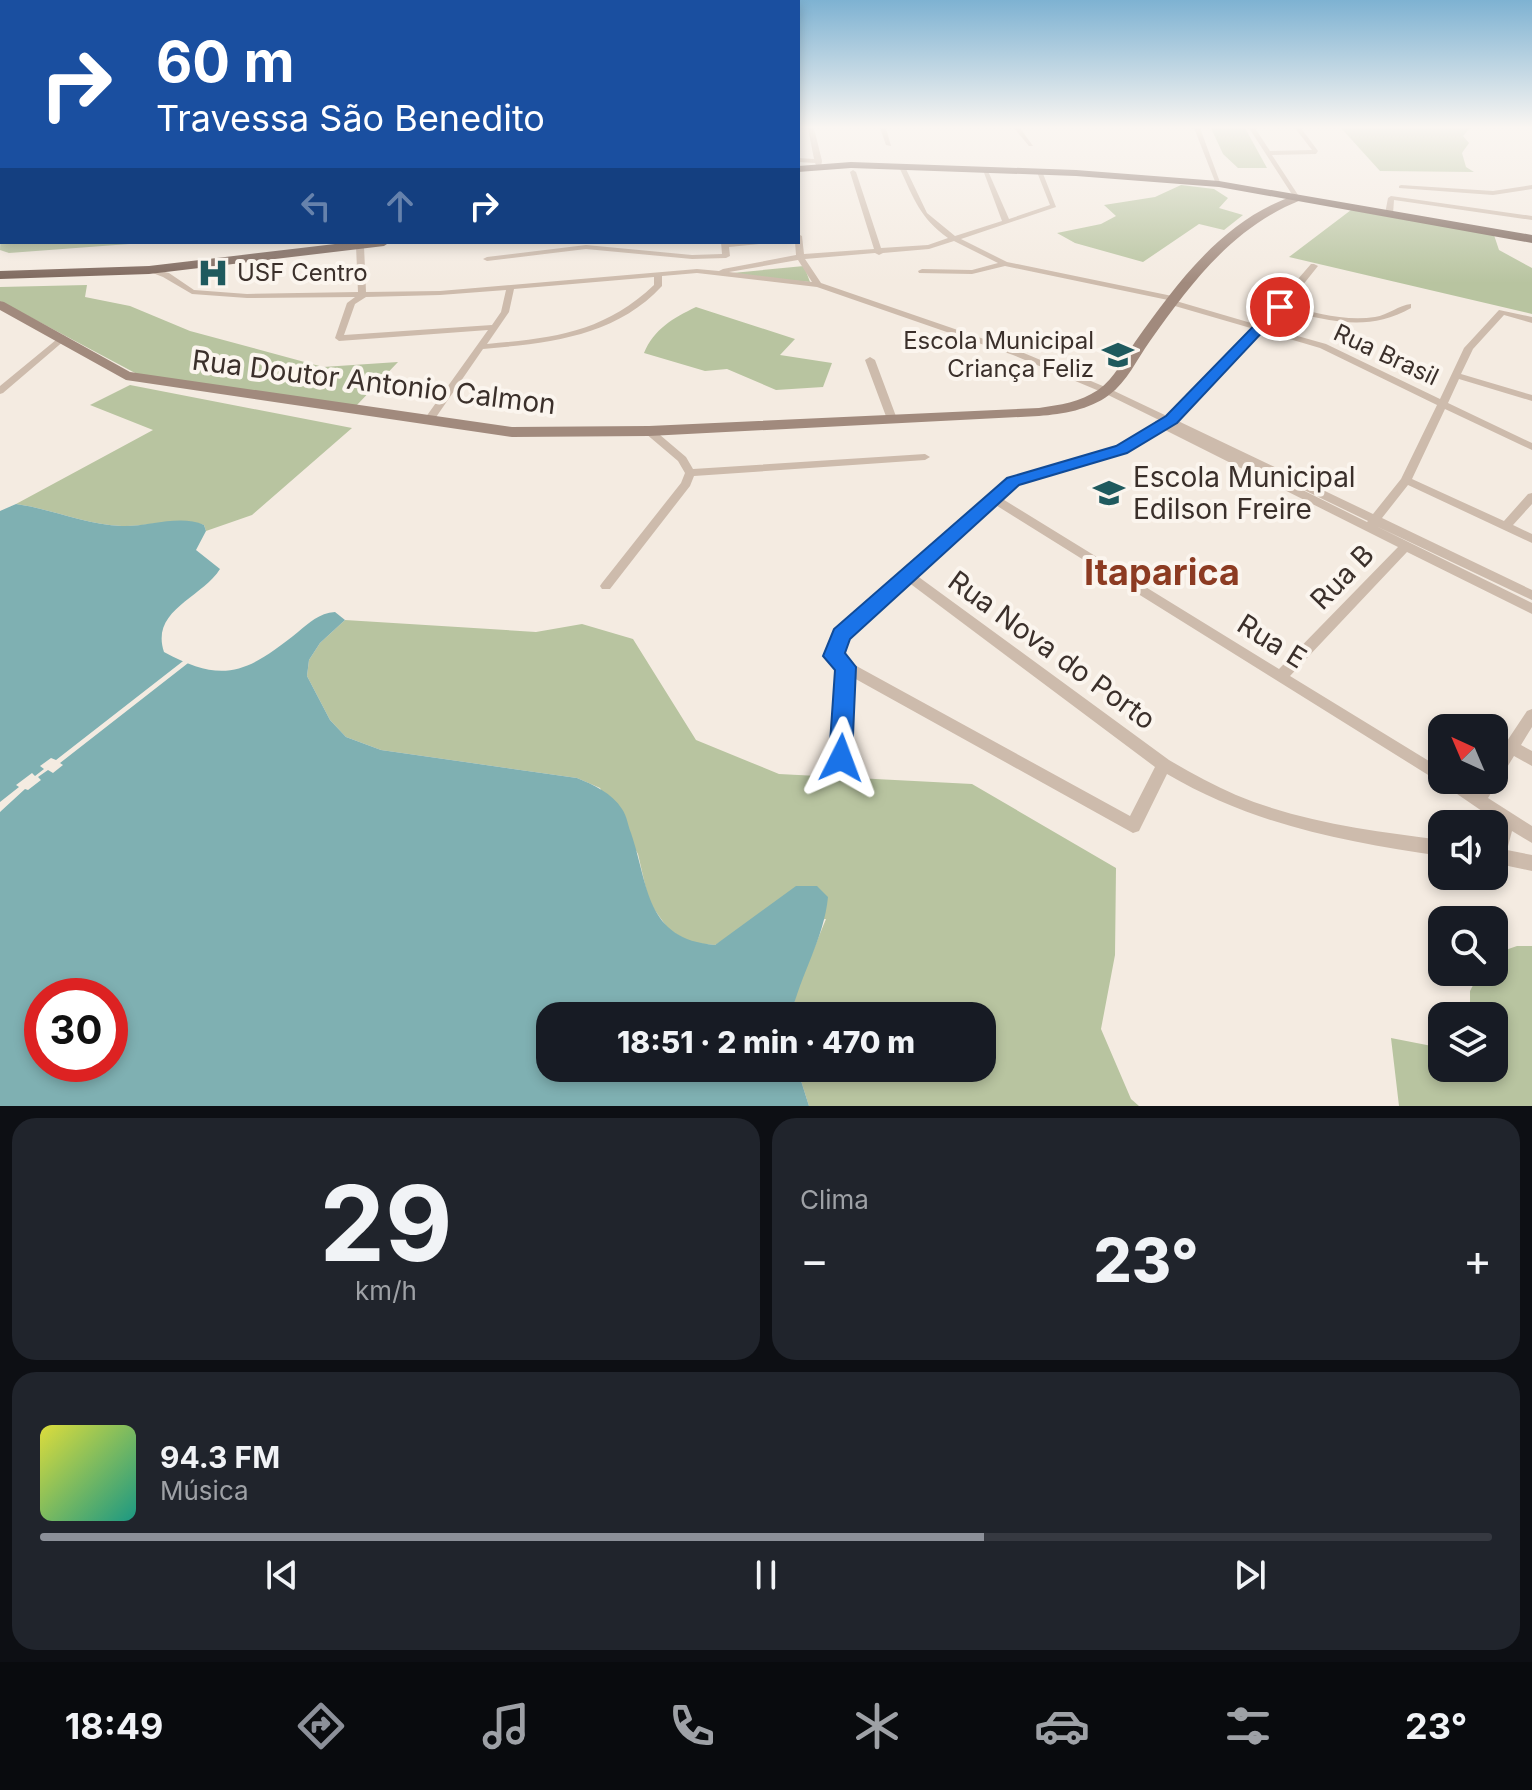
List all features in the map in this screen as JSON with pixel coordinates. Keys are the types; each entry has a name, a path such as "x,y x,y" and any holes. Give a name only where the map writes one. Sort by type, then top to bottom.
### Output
{"main road":[{"path":"1154,180 1219,184 1268,199 1297,198 1532,239"},
{"path":"0,275 149,270 322,246 372,244"}],"street":[{"path":"855,180 879,253"},
{"path":"908,180 926,215 956,239 1005,264"},
{"path":"989,180 1006,221"},
{"path":"711,274 800,257 929,247 1054,206 1043,180"},
{"path":"1217,180 1219,184"},
{"path":"1285,180 1297,198"},
{"path":"1401,187 1493,193 1532,187"},
{"path":"1389,214 1391,198 1529,217 1532,231"},
{"path":"1103,391 1173,300 1268,199"},
{"path":"487,259 576,244 659,247 692,257 726,256 726,244"},
{"path":"799,244 800,257 818,285"},
{"path":"360,246 362,296"},
{"path":"692,257 700,264 697,271"},
{"path":"922,271 972,272 1005,264"},
{"name":"Rua Brasil","path":"1005,264 1173,300 1323,346 1532,447"},
{"path":"841,758 846,667 834,656 841,635 910,577 1013,481 1122,450 1167,422 1280,307 1314,266"},
{"path":"149,270 166,275 192,292 210,295 362,296 697,271 818,285 1016,353 1103,391 1506,589 1532,609"},
{"path":"479,347 542,341 598,329 647,298 658,286 658,275"},
{"path":"428,421 491,327 505,312 511,286"},
{"path":"362,296 351,303 339,338 491,327"},
{"name":"Rua Doutor Antonio Calmon","path":"0,305 126,376 534,434 1052,411 1079,405 1103,391"},
{"path":"1280,307 1373,321 1390,319 1408,306"},
{"path":"1373,523 1406,480 1469,348 1502,312 1532,320"},
{"name":"Rua Doutor Antonio Calmon","path":"0,314 64,343"},
{"path":"0,391 64,343"},
{"path":"870,360 892,419"},
{"path":"1457,376 1532,398"},
{"path":"606,586 686,484 690,473 682,459 649,431"},
{"path":"690,473 925,457"},
{"path":"1406,480 1532,539"},
{"path":"1506,526 1532,497"},
{"name":"Rua E","path":"993,498 1428,768"},
{"path":"1373,523 1406,546 1506,589 1532,595"},
{"name":"Rua B","path":"1280,677 1406,546"},
{"name":"Rua Nova do Porto","path":"910,577 1164,765 1207,791 1246,808 1373,838 1428,846"},
{"name":"Rua Nova do Porto","path":"846,667 1133,826 1164,765"},
{"path":"1508,750 1532,715"},
{"path":"1510,746 1532,759"},
{"name":"Rua E","path":"1469,794 1495,810"},
{"path":"1479,800 1483,794"},
{"name":"Rua E","path":"1508,819 1532,835"},
{"path":"1508,858 1532,863"}],"green space":[{"path":"1181,185 1214,189 1228,198 1219,208 1243,215 1224,230 1199,224 1143,262 1075,243 1057,233 1101,224 1116,216 1104,205 1155,197"},
{"path":"1351,210 1494,235 1499,250 1532,268 1532,314 1289,257"},
{"path":"0,244 129,244 9,253 0,250"},
{"path":"804,266 810,282 722,274"},
{"path":"87,285 85,297 130,306 190,331 323,367 398,362 356,406 137,374 0,301 0,287"},
{"path":"696,307 795,339 780,355 832,363 823,387 776,390 727,369 705,371 644,353 665,325"},
{"path":"130,385 352,428 252,515 206,531 204,525 184,522 109,525 16,504 153,430 90,405"},
{"path":"345,620 536,632 582,624 633,639 696,740 779,774 972,784 1116,868 1115,955 1101,1029 1131,1099 1139,1106 809,1106 801,1082 996,1082 996,1002 794,1002 826,919 740,930 715,945 692,943 669,930 649,902 638,854 600,788 577,778 381,750 346,737 330,720 307,676 309,660 320,643"},
{"path":"1532,946 1532,1106 1399,1106 1391,1038 1428,1045 1428,1082 1508,1082 1508,1002 1470,1002 1470,991 1473,986 1508,986 1508,949"}],"water":[{"path":"16,504 109,525 185,521 204,525 206,531 196,550 220,569 164,625 164,652 203,668 220,671 235,669 264,657 319,616 335,612 345,620 320,643 309,660 307,676 330,720 346,737 381,750 577,778 602,790 618,803 625,815 647,890 662,921 692,941 715,945 796,886 817,886 828,897 817,942 795,1002 536,1002 536,1082 801,1082 809,1106 0,1106 0,511"}],"pier":[{"path":"187,658 192,660 60,763 63,765 53,773 48,770 38,777 41,780 25,789 0,812 0,802 19,787 16,785 32,773 35,776 44,769 40,766 51,758 56,760"}],"place":[{"name":"USF Centro","path":"213,273"},
{"name":"Escola Municipal Criança Feliz","path":"1118,355"},
{"name":"Escola Municipal Edilson Freire","path":"1109,493"}],"district":[{"name":"Itaparica","path":"1162,572"}],"route":[{"path":"841,758 846,667 834,656 841,635 910,577 1013,481 1122,450 1172,419 1280,307"}]}
